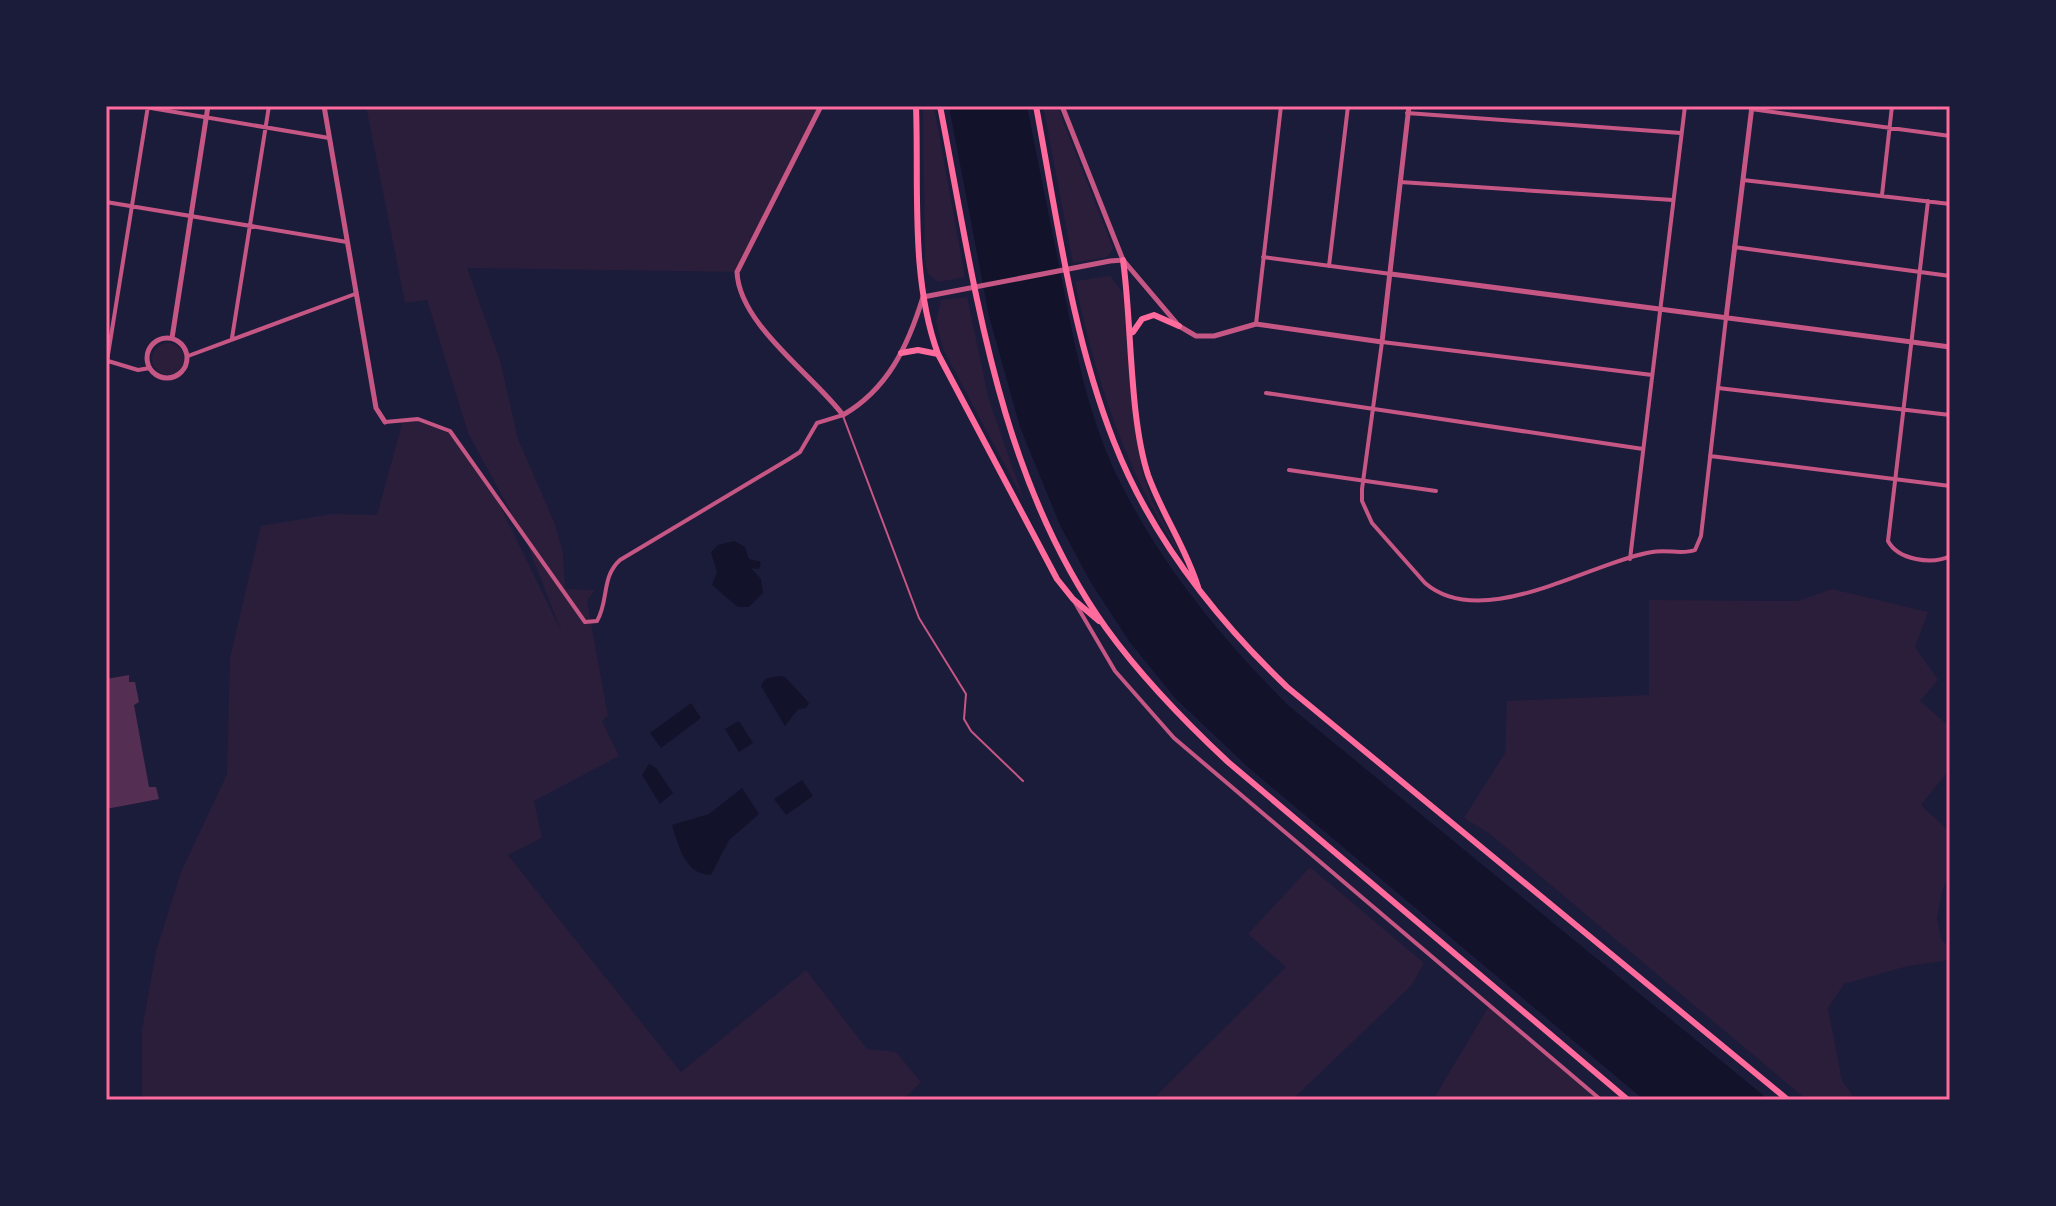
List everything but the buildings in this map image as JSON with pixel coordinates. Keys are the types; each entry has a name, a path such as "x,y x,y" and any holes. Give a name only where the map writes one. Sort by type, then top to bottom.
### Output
{"highway":[{"path":"916,106 923,297 927,323 938,354 1042,553 1073,599 1105,626"},
{"path":"940,106 978,306 1004,414 1046,521 1105,626 1172,710 1228,762 1628,1100"},
{"path":"1036,106 1082,342 1103,412 1138,493 1201,595 1246,648 1287,687 1788,1100"},
{"path":"1123,260 1140,439 1148,473 1188,556 1201,595"},
{"path":"1131,335 1146,316 1161,317 1179,326"},
{"path":"901,353 918,350 938,354"}],"street":[{"path":"139,106 329,138"},
{"path":"172,338 208,106"},
{"path":"232,338 269,106"},
{"path":"324,106 376,408 385,422 418,419 450,431 585,622 597,621 602,613 611,568 620,560 800,452 817,423 843,415 864,403 879,388 901,353 923,297 936,292 1123,260"},
{"path":"821,106 737,272 742,300 764,329 843,415"},
{"path":"1062,106 1123,260 1179,326 1196,336 1205,337 1256,324 1652,375"},
{"path":"1256,324 1281,106"},
{"path":"1329,266 1348,106"},
{"path":"1630,559 1685,106"},
{"path":"1882,196 1892,106"},
{"path":"148,107 107,360 138,370 150,368"},
{"path":"1681,133 1408,109 1391,274 1364,479 1366,512 1425,583 1447,598 1487,599 1537,590 1652,552 1695,550 1701,536 1751,108 1950,136"},
{"path":"1743,180 1950,204"},
{"path":"1399,182 1673,200"},
{"path":"1928,201 1888,541 1891,547 1929,562 1950,556"},
{"path":"106,202 347,242"},
{"path":"1734,247 1950,276"},
{"path":"1263,257 1950,347"},
{"path":"188,356 355,294"},
{"path":"172,338 183,345 188,356 185,368 176,377 158,377 150,368 147,355 153,343 172,338"},
{"path":"1718,388 1950,415"},
{"path":"1266,393 1643,449"},
{"path":"1710,456 1950,486"},
{"path":"1289,470 1436,491"},
{"path":"1073,599 1115,671 1174,738 1601,1100"}],"lane":[{"path":"843,415 919,618 966,694 964,719 971,731 1023,781"}],"shaded area":[{"path":"366,106 823,106 741,272 467,268 500,360 518,439 555,524 563,553 565,589 595,590 587,601 608,716 602,721 619,756 534,801 542,838 508,855 681,1072 806,970 867,1049 896,1052 921,1082 903,1100 142,1100 142,1030 156,951 181,872 227,774 230,658 261,526 332,514 377,515 403,420 418,420 450,432 488,481 562,633 524,536 468,433 427,300 405,303"},
{"path":"923,106 934,106 965,277 938,282 928,274 925,261"},
{"path":"949,106 1027,106 1074,340 1101,437 1121,484 1156,545 1218,629 1289,706 1769,1100 1644,1100 1249,768 1175,698 1129,641 1090,581 1060,525 1020,427 989,316"},
{"path":"1043,106 1057,106 1113,248 1108,257 1073,263"},
{"path":"1110,276 1123,293 1141,466 1152,501 1186,564 1165,531 1131,463 1104,392 1083,319 1075,281"},
{"path":"967,297 989,400 1025,503 943,349 936,322 941,300"},
{"path":"168,343 179,348 184,359 179,370 168,375 157,370 152,359 157,348"},
{"path":"734,541 745,547 749,559 761,562 759,569 751,568 761,579 763,593 749,607 738,607 712,585 717,572 711,552 718,545"},
{"path":"1832,589 1928,612 1915,647 1938,680 1920,701 1950,727 1950,769 1921,805 1950,832 1950,874 1942,891 1937,919 1942,941 1950,946 1950,960 1908,966 1844,984 1828,1008 1842,1080 1856,1100 1807,1100 1490,834 1464,818 1505,753 1507,701 1649,695 1649,600 1798,601"},
{"path":"785,677 809,703 806,708 798,709 785,726 761,686 765,679"},
{"path":"691,703 701,718 661,748 650,733"},
{"path":"739,721 753,743 739,752 725,729"},
{"path":"649,764 656,768 673,793 660,804 642,775"},
{"path":"802,780 813,796 786,815 774,799"},
{"path":"742,788 759,814 729,840 711,875 694,870 680,850 672,825 709,814"},
{"path":"1310,867 1424,963 1412,985 1292,1100 1152,1100 1286,967 1248,934"},
{"path":"1489,1006 1601,1100 1433,1100"}]}
